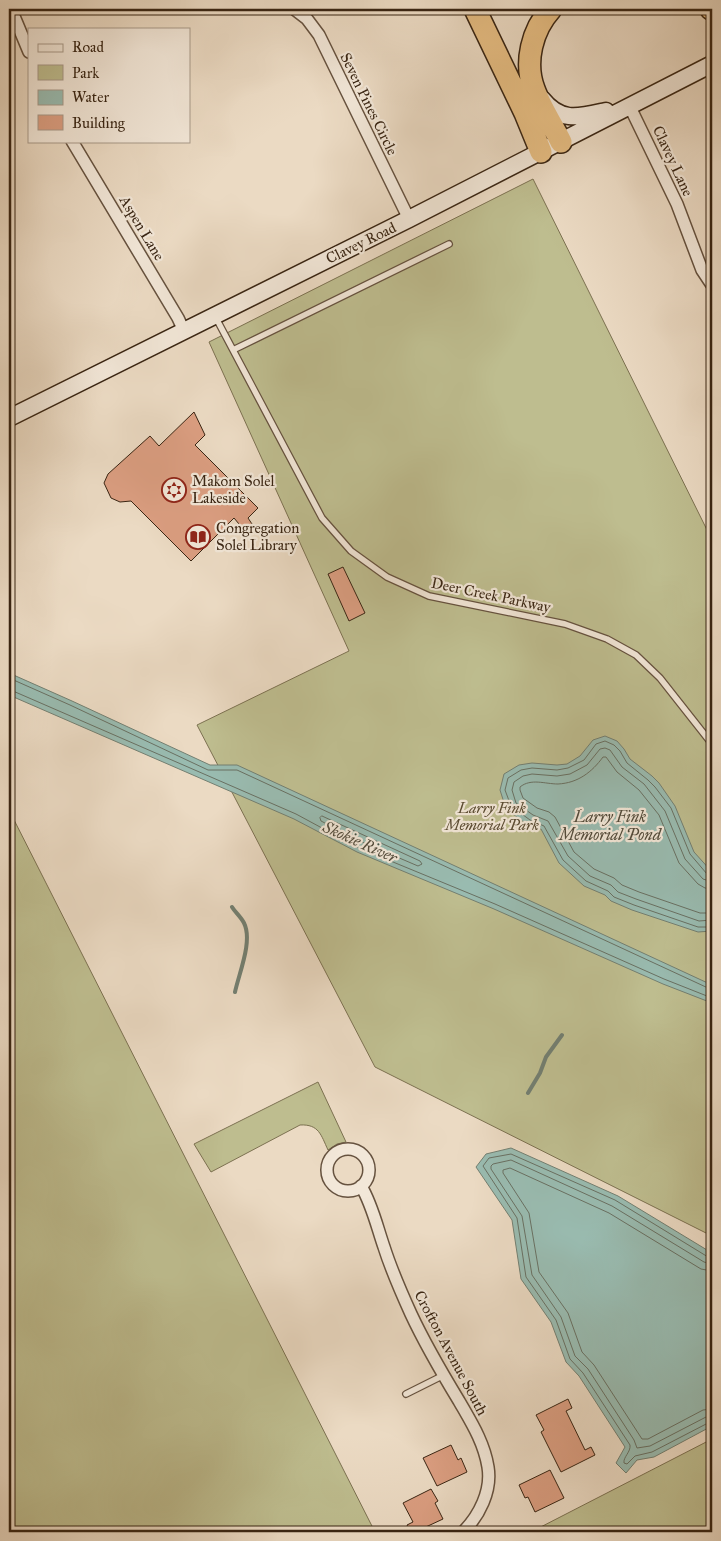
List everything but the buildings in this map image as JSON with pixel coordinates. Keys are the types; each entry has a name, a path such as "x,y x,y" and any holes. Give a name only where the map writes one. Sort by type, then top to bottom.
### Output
{"highway":[{"path":"475,9 525,113 541,152"},
{"path":"550,9 539,26 534,39 530,55 530,70 534,89 561,142"}],"main road":[{"name":"Clavey Road","path":"9,418 409,219 712,64"},
{"path":"534,89 553,111 572,117 586,116 628,106"}],"street":[{"path":"11,9 28,50"},
{"name":"Seven Pines Circle","path":"294,9 307,19 319,34 409,219"},
{"name":"Clavey Lane","path":"628,106 678,204 702,270 712,285"},
{"name":"Aspen Lane","path":"73,142 184,331"},
{"name":"Crofton Avenue South","path":"361,1186 369,1202 387,1255 411,1314 481,1441 488,1468 487,1487 482,1506 473,1522 463,1532"}],"lane":[{"path":"233,350 449,244"},
{"name":"Deer Creek Parkway","path":"215,316 322,518 351,551 387,577 429,596 564,624 607,638 636,655 660,678 712,744"},
{"path":"406,1394 444,1375"}],"green space":[{"name":"Larry Fink Memorial Park","path":"533,179 712,540 712,1236 375,1067 197,725 349,651 209,342"},
{"path":"9,810 375,1532 9,1532"},
{"path":"318,1082 346,1142 337,1144 328,1150 321,1135 315,1129 311,1126 300,1125 211,1172 194,1144"},
{"path":"712,1439 712,1532 531,1532"}],"water":[{"name":"Skokie River","path":"9,673 210,765 237,765 712,985 712,1003 663,984 494,909 357,852 294,819 9,695"},
{"name":"Larry Fink Memorial Pond","path":"605,736 617,741 630,759 659,783 675,806 694,852 712,872 712,931 698,932 632,910 584,886 559,863 541,829 528,825 506,809 500,790 504,774 519,765 532,763 567,764 580,756 593,740"},
{"path":"511,1148 618,1196 712,1253 712,1426 654,1457 637,1460 626,1473 616,1463 625,1447 579,1376 566,1362 551,1322 521,1279 512,1220 476,1167 486,1154"}],"waterway":[{"path":"232,907 244,923 247,939 235,992"},
{"path":"528,1093 540,1073 546,1057 562,1035"}],"place":[{"name":"Makom Solel Lakeside","path":"174,490"},
{"name":"Congregation Solel Library","path":"198,537"}]}
